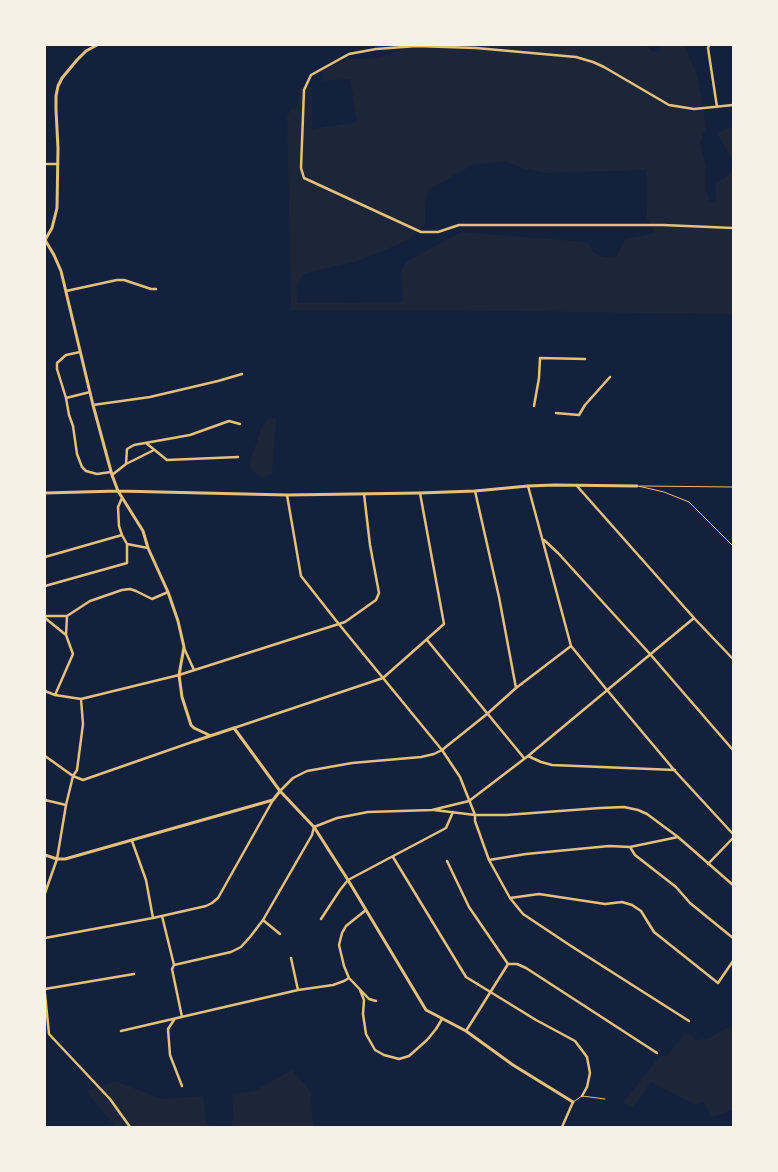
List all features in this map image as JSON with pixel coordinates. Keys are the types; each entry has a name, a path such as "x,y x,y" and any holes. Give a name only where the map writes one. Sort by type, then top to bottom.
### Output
{"street":[{"path":"97,45 86,51 72,64 58,86 56,96 57,208 52,228 45,240 61,271 111,474 118,491 142,532 168,592 178,621 184,647 194,670"},
{"path":"709,45 717,107"},
{"path":"733,105 694,109 669,105 604,67 576,57 476,48 417,46 376,49 349,54 311,75 304,90 300,168 304,178 421,232 438,232 459,225 733,228"},
{"path":"45,164 58,164"},
{"path":"66,291 117,280 124,280 156,289"},
{"path":"80,352 66,356 57,363 57,369 73,426 77,454 82,467 86,471 97,474 111,474 154,450"},
{"path":"534,406 540,358 585,359"},
{"path":"93,405 150,397 242,374"},
{"path":"556,412 579,415 610,377"},
{"path":"66,398 90,392"},
{"path":"126,464 126,449 134,445 190,435 229,421 240,424"},
{"path":"145,443 167,460 238,457"},
{"path":"45,494 118,491 420,494 555,485 637,486"},
{"path":"528,486 571,646 675,770 733,834"},
{"path":"577,486 694,618 733,659"},
{"path":"475,491 499,597 516,688"},
{"path":"287,494 301,576 442,750 460,777 475,815 489,860 510,898 523,914 689,1021"},
{"path":"45,691 54,695 81,699 179,675 345,622 376,600 379,593 370,545 364,494"},
{"path":"45,756 73,776 83,780 383,678 444,624 420,494"},
{"path":"45,586 127,563 127,544 119,526 118,507 122,498"},
{"path":"45,557 122,535"},
{"path":"543,539 650,654 733,750"},
{"path":"127,544 148,548"},
{"path":"66,635 45,618 47,616 67,616 90,601 122,590 136,591 152,600 168,592"},
{"path":"54,695 73,654 66,635 67,616"},
{"path":"432,810 469,801 528,756 694,618"},
{"path":"427,640 524,758"},
{"path":"45,938 153,918 212,903 218,898 273,800 292,778 307,772 352,763 421,757 434,754 442,750 516,688 571,646"},
{"path":"184,647 179,675 182,697 190,725 210,736"},
{"path":"45,894 57,859 66,805 73,776 77,770 83,724 81,699"},
{"path":"234,728 280,791 314,827 426,1010 466,1031 513,1065 573,1102 562,1127"},
{"path":"528,756 552,765 675,770"},
{"path":"45,800 66,805"},
{"path":"45,855 57,859 65,859 273,800"},
{"path":"314,827 338,818 368,812 432,810 475,815 506,815 624,807 647,814 678,837 733,885"},
{"path":"321,919 348,880 446,828 453,812"},
{"path":"174,965 231,952 241,947 263,920 312,836 314,827"},
{"path":"489,860 526,854 609,846 630,847 678,837"},
{"path":"708,864 733,838"},
{"path":"132,840 146,880 153,918"},
{"path":"630,847 635,855 676,887 690,903 733,938"},
{"path":"393,857 466,977 536,1020 575,1041 587,1057 590,1073 587,1087 582,1096"},
{"path":"447,861 469,907 508,964"},
{"path":"510,898 539,894 605,904 622,902 640,910 654,932 718,983 733,961"},
{"path":"366,910 346,926 339,945 348,978 369,999 376,1001"},
{"path":"162,916 174,965 172,969 182,1017"},
{"path":"263,920 280,934"},
{"path":"291,958 298,990"},
{"path":"466,1031 508,964"},
{"path":"508,964 516,964 526,968 656,1053"},
{"path":"45,989 134,974"},
{"path":"121,1031 298,990 333,985 344,982 348,978"},
{"path":"360,990 364,1000 363,1014 366,1034 374,1050 384,1055 399,1059 409,1056 427,1040 442,1019"},
{"path":"45,994 49,1034 110,1098 130,1127"},
{"path":"175,1018 168,1029 170,1055 182,1086"}],"lane":[{"path":"637,486 733,487"},
{"path":"637,486 664,492 689,502 733,546"},
{"path":"573,1102 582,1096 605,1099"}],"shaded area":[{"path":"415,45 645,45 653,52 660,51 661,45 684,45 697,75 706,127 700,143 706,167 705,188 710,202 716,200 715,182 724,179 732,171 733,161 733,314 291,310 287,118 290,109 296,108 301,86 312,87 312,129 357,122 350,79 323,81 321,69 348,59 379,58","holes":["505,161 525,169 548,173 646,170 647,219 655,233 625,239 617,256 604,257 594,253 587,242 461,232 406,262 401,271 403,302 298,303 296,288 303,274 354,262 409,239 425,224 425,206 428,190 472,165"]},
{"path":"733,126 733,161 717,133"},
{"path":"269,418 276,418 272,474 262,478 250,467 262,426"},
{"path":"733,1026 733,1110 712,1117 704,1102 695,1105 651,1082 633,1107 624,1102 655,1062 661,1056 667,1056 686,1032 697,1040 710,1038 722,1030"},
{"path":"292,1070 311,1092 314,1127 232,1127 232,1094 254,1091"},
{"path":"115,1081 162,1099 203,1096 207,1123 211,1127 114,1127 86,1091"}]}
